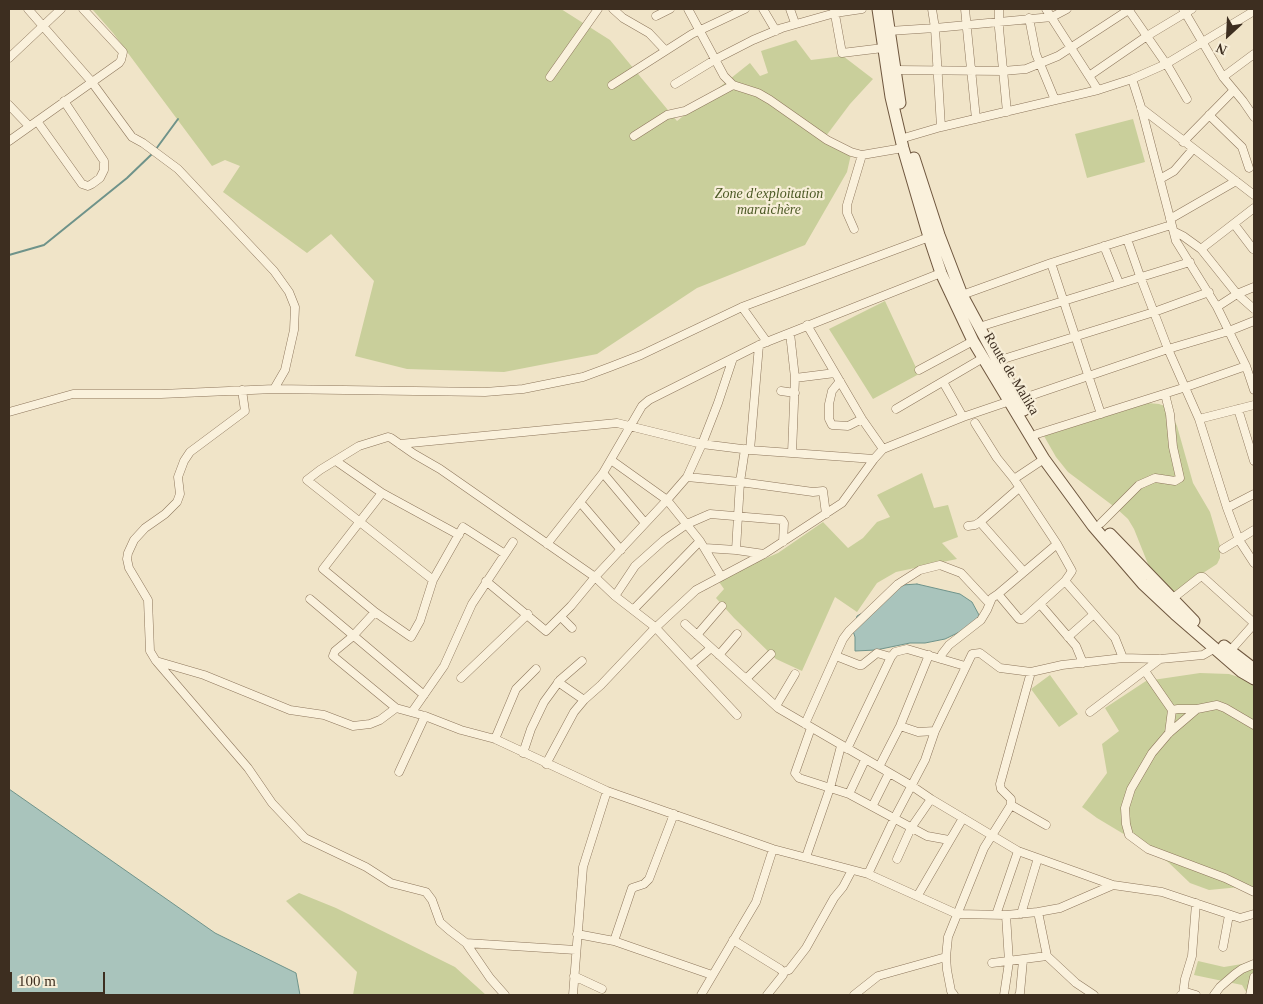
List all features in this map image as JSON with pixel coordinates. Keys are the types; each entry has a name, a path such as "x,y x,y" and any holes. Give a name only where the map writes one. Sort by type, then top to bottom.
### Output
{"main road":[{"name":"Route de Malika","path":"878,9 891,97 934,236 941,272 973,341 1058,468 1101,523 1188,616 1254,669"},
{"name":"Route de Malika","path":"886,9 905,142"},
{"name":"Route de Malika","path":"934,236 1044,459 1093,526 1143,584 1242,672 1254,679"}],"street":[{"path":"28,9 91,81 132,137 178,169 274,271 289,292 295,307 294,330 285,370 274,389"},
{"path":"9,58 61,9"},
{"path":"9,141 91,81 119,63 123,52 83,9"},
{"path":"550,77 598,9"},
{"path":"612,9 623,18 649,33 664,50"},
{"path":"656,16 670,9"},
{"path":"688,9 724,76 732,85 764,96 827,140 851,152 862,154 905,142 941,127 1098,90 1132,79 1166,64 1254,11"},
{"path":"612,85 664,50 700,30 745,9"},
{"path":"763,9 776,30"},
{"path":"790,9 795,23"},
{"path":"675,84 716,59 776,30 834,11 862,9"},
{"path":"932,9 935,28 941,127"},
{"path":"965,9 976,119"},
{"path":"999,9 1007,112"},
{"path":"1046,9 1098,90"},
{"path":"889,31 1052,17 1067,9"},
{"path":"896,70 1003,71 1026,69 1072,48 1128,9 1166,64 1187,99"},
{"path":"1090,76 1187,10 1202,43 1223,78 1254,117"},
{"path":"834,11 842,53 883,48"},
{"path":"1029,18 1040,64 1055,100"},
{"path":"1223,78 1254,55"},
{"path":"1132,79 1176,241 1217,307 1246,366 1254,390"},
{"path":"634,136 667,115 685,111 732,85"},
{"path":"1184,142 1234,90"},
{"path":"37,121 82,184 88,186 92,184 100,178 104,170 104,161 64,101"},
{"path":"9,105 29,126"},
{"path":"1141,107 1254,195"},
{"path":"1209,115 1242,147 1249,168"},
{"path":"1160,179 1174,171 1194,149"},
{"path":"854,229 847,213 847,205 862,154"},
{"path":"962,295 1051,263 1172,225 1236,181"},
{"path":"1201,249 1254,208"},
{"path":"1234,224 1253,249"},
{"path":"1172,225 1201,249 1237,294 1254,310"},
{"path":"9,412 73,394 161,394 274,389 485,392 523,389 592,374 641,355 742,307 934,236"},
{"path":"1127,239 1168,348 1199,419 1239,540 1254,563"},
{"path":"1104,246 1119,283"},
{"path":"979,327 1190,262"},
{"path":"1051,263 1101,414"},
{"path":"547,544 603,473 642,406 649,400 759,345 941,272"},
{"path":"1217,307 1237,294 1254,287"},
{"path":"997,361 1154,312 1209,292"},
{"path":"742,307 756,324 767,342"},
{"path":"546,764 574,712 656,627 696,590 764,554 842,503 883,449 963,417 1168,348 1229,331 1254,321"},
{"path":"807,325 862,419 883,449"},
{"path":"790,333 795,378 792,453"},
{"path":"919,370 973,341"},
{"path":"736,550 740,482 748,450 759,345"},
{"path":"486,581 528,614 546,631 561,617 687,477 718,403 733,358"},
{"path":"896,409 983,358"},
{"path":"1037,434 1165,394 1246,366"},
{"path":"795,378 836,373"},
{"path":"840,381 832,391 828,404 829,419 832,426 848,426 862,419"},
{"path":"943,382 963,417"},
{"path":"242,390 245,411 190,452 184,461 178,478 180,494 176,502 165,514 134,540 128,553 129,568 148,600 150,651 156,661 248,768 272,804 305,838 366,867 391,882 426,892 432,900 440,922 466,943 490,978 505,995"},
{"path":"781,391 795,393"},
{"path":"1101,523 1138,485 1155,478 1175,481 1180,478 1165,394"},
{"path":"1199,419 1254,404"},
{"path":"1238,409 1254,461"},
{"path":"400,444 617,423 702,444 748,450 874,459"},
{"path":"975,423 1057,544 1072,571 1065,581 1023,619 1019,619 998,594"},
{"path":"433,580 307,480 358,446 388,437 595,577 615,596 656,627 737,715"},
{"path":"1014,479 1044,459"},
{"path":"336,460 382,493 458,535"},
{"path":"612,460 668,500 703,545 721,576"},
{"path":"603,473 646,523"},
{"path":"687,477 805,491 823,491 826,514"},
{"path":"968,526 980,522 1019,488"},
{"path":"382,493 323,569 375,612 410,637 420,621 433,580 463,527 505,554"},
{"path":"1227,508 1254,494"},
{"path":"580,502 622,550"},
{"path":"615,596 628,576 664,540 687,524 710,514 782,520 784,523 784,542"},
{"path":"980,522 1024,572"},
{"path":"1223,549 1254,530"},
{"path":"412,712 444,666 466,616 486,581 513,542"},
{"path":"942,658 942,654 949,645 981,620 992,598 1057,544"},
{"path":"703,545 764,554"},
{"path":"633,610 703,545"},
{"path":"949,840 927,836 872,805 849,794 799,778 796,773 808,726 843,640 849,631 898,584 920,570 940,565 961,572 989,603"},
{"path":"1172,599 1200,577 1203,577 1254,624 1230,651"},
{"path":"1065,581 1116,638 1123,658"},
{"path":"310,599 352,637 424,695"},
{"path":"1040,604 1076,646 1083,663"},
{"path":"697,635 722,606"},
{"path":"375,612 352,637 335,651 334,657 396,708 495,740 607,791 773,849 868,874 957,914 1006,915 1060,908 1113,885"},
{"path":"461,678 528,614"},
{"path":"1068,637 1094,614"},
{"path":"561,617 572,628"},
{"path":"685,624 776,706 1018,851 1113,885 1162,892 1240,918 1254,914"},
{"path":"719,655 737,634"},
{"path":"692,665 711,648"},
{"path":"868,874 894,817 925,760 935,731 972,654 980,653 1000,668 1031,672 1123,658 1160,659 1203,655 1215,648"},
{"path":"806,857 844,747 895,652 907,649 965,666"},
{"path":"836,656 859,665 862,665 876,653 891,657"},
{"path":"746,679 771,654"},
{"path":"879,767 900,726 929,655"},
{"path":"1090,712 1160,659"},
{"path":"156,661 204,675 290,710 324,715 353,726 370,724 380,720 396,708"},
{"path":"523,753 535,717 558,682 582,661"},
{"path":"495,740 516,689 536,669"},
{"path":"1145,671 1172,710 1169,733"},
{"path":"951,994 946,957 948,937 984,848 1012,805 1011,799 1000,784 1031,672"},
{"path":"776,706 795,674"},
{"path":"558,682 584,700"},
{"path":"1172,710 1197,709 1216,705 1225,708 1254,725"},
{"path":"1197,709 1169,733 1152,753 1131,789 1125,808 1129,835 1148,850 1225,878 1254,892"},
{"path":"399,772 425,716"},
{"path":"900,726 918,732 935,731"},
{"path":"849,794 866,760"},
{"path":"872,805 890,773"},
{"path":"573,995 583,867 607,791"},
{"path":"897,859 911,828 931,799"},
{"path":"1012,805 1046,825"},
{"path":"614,941 632,888 644,884 649,879 674,814"},
{"path":"918,896 963,818"},
{"path":"701,995 756,902 773,849"},
{"path":"996,915 1018,851"},
{"path":"1021,914 1038,858"},
{"path":"783,972 789,970 806,948 852,870"},
{"path":"1196,903 1192,956 1184,979 1182,994 1186,992 1196,995"},
{"path":"1038,912 1047,956 1094,995"},
{"path":"1006,915 1009,962 1004,995 1018,995 1020,993 1024,960"},
{"path":"1223,947 1228,915"},
{"path":"577,934 614,941 712,975"},
{"path":"733,940 783,972"},
{"path":"466,943 576,950"},
{"path":"992,963 1047,956"},
{"path":"856,995 878,976 946,957"},
{"path":"1214,995 1235,974 1254,964"},
{"path":"767,995 783,975 783,972"},
{"path":"574,976 602,989"},
{"path":"1250,995 1254,977"}],"green space":[{"name":"Zone d'exploitation maraichère","path":"92,9 561,9 610,40 677,121 750,63 760,76 768,73 761,51 796,40 811,60 843,56 873,79 850,104 826,136 852,150 847,172 805,245 697,288 597,354 504,372 407,369 355,356 374,281 331,234 307,253 223,192 240,166 225,160 212,166 113,33"},
{"path":"1133,119 1145,162 1087,178 1075,134"},
{"path":"885,301 919,374 873,399 829,329"},
{"path":"1148,403 1165,406 1170,412 1177,426 1193,483 1210,512 1220,546 1220,558 1217,564 1175,595 1150,569 1128,519 1068,472 1056,457 1044,436"},
{"path":"922,473 934,508 948,505 958,537 942,543 957,559 896,572 877,583 857,612 835,597 802,671 776,659 716,598 724,589 717,579 778,553 823,522 848,548 863,538 877,522 890,517 877,495"},
{"path":"1200,673 1229,674 1254,682 1254,896 1240,887 1209,890 1190,883 1168,862 1082,807 1107,773 1102,744 1119,731 1105,708 1146,681"},
{"path":"1050,675 1078,714 1059,727 1031,689"},
{"path":"299,893 336,908 455,967 486,995 353,995 357,972 286,901"},
{"path":"1198,961 1224,967 1254,962 1254,995 1248,995 1242,985 1194,975"}],"water":[{"path":"917,584 960,594 972,602 979,615 976,624 945,639 925,643 910,643 876,650 855,651 853,631 857,616 873,607 902,585"},
{"path":"9,789 215,933 296,973 300,995 9,995"}],"waterway":[{"path":"156,149 178,119"},
{"path":"9,255 44,245 127,178 153,153"}]}
